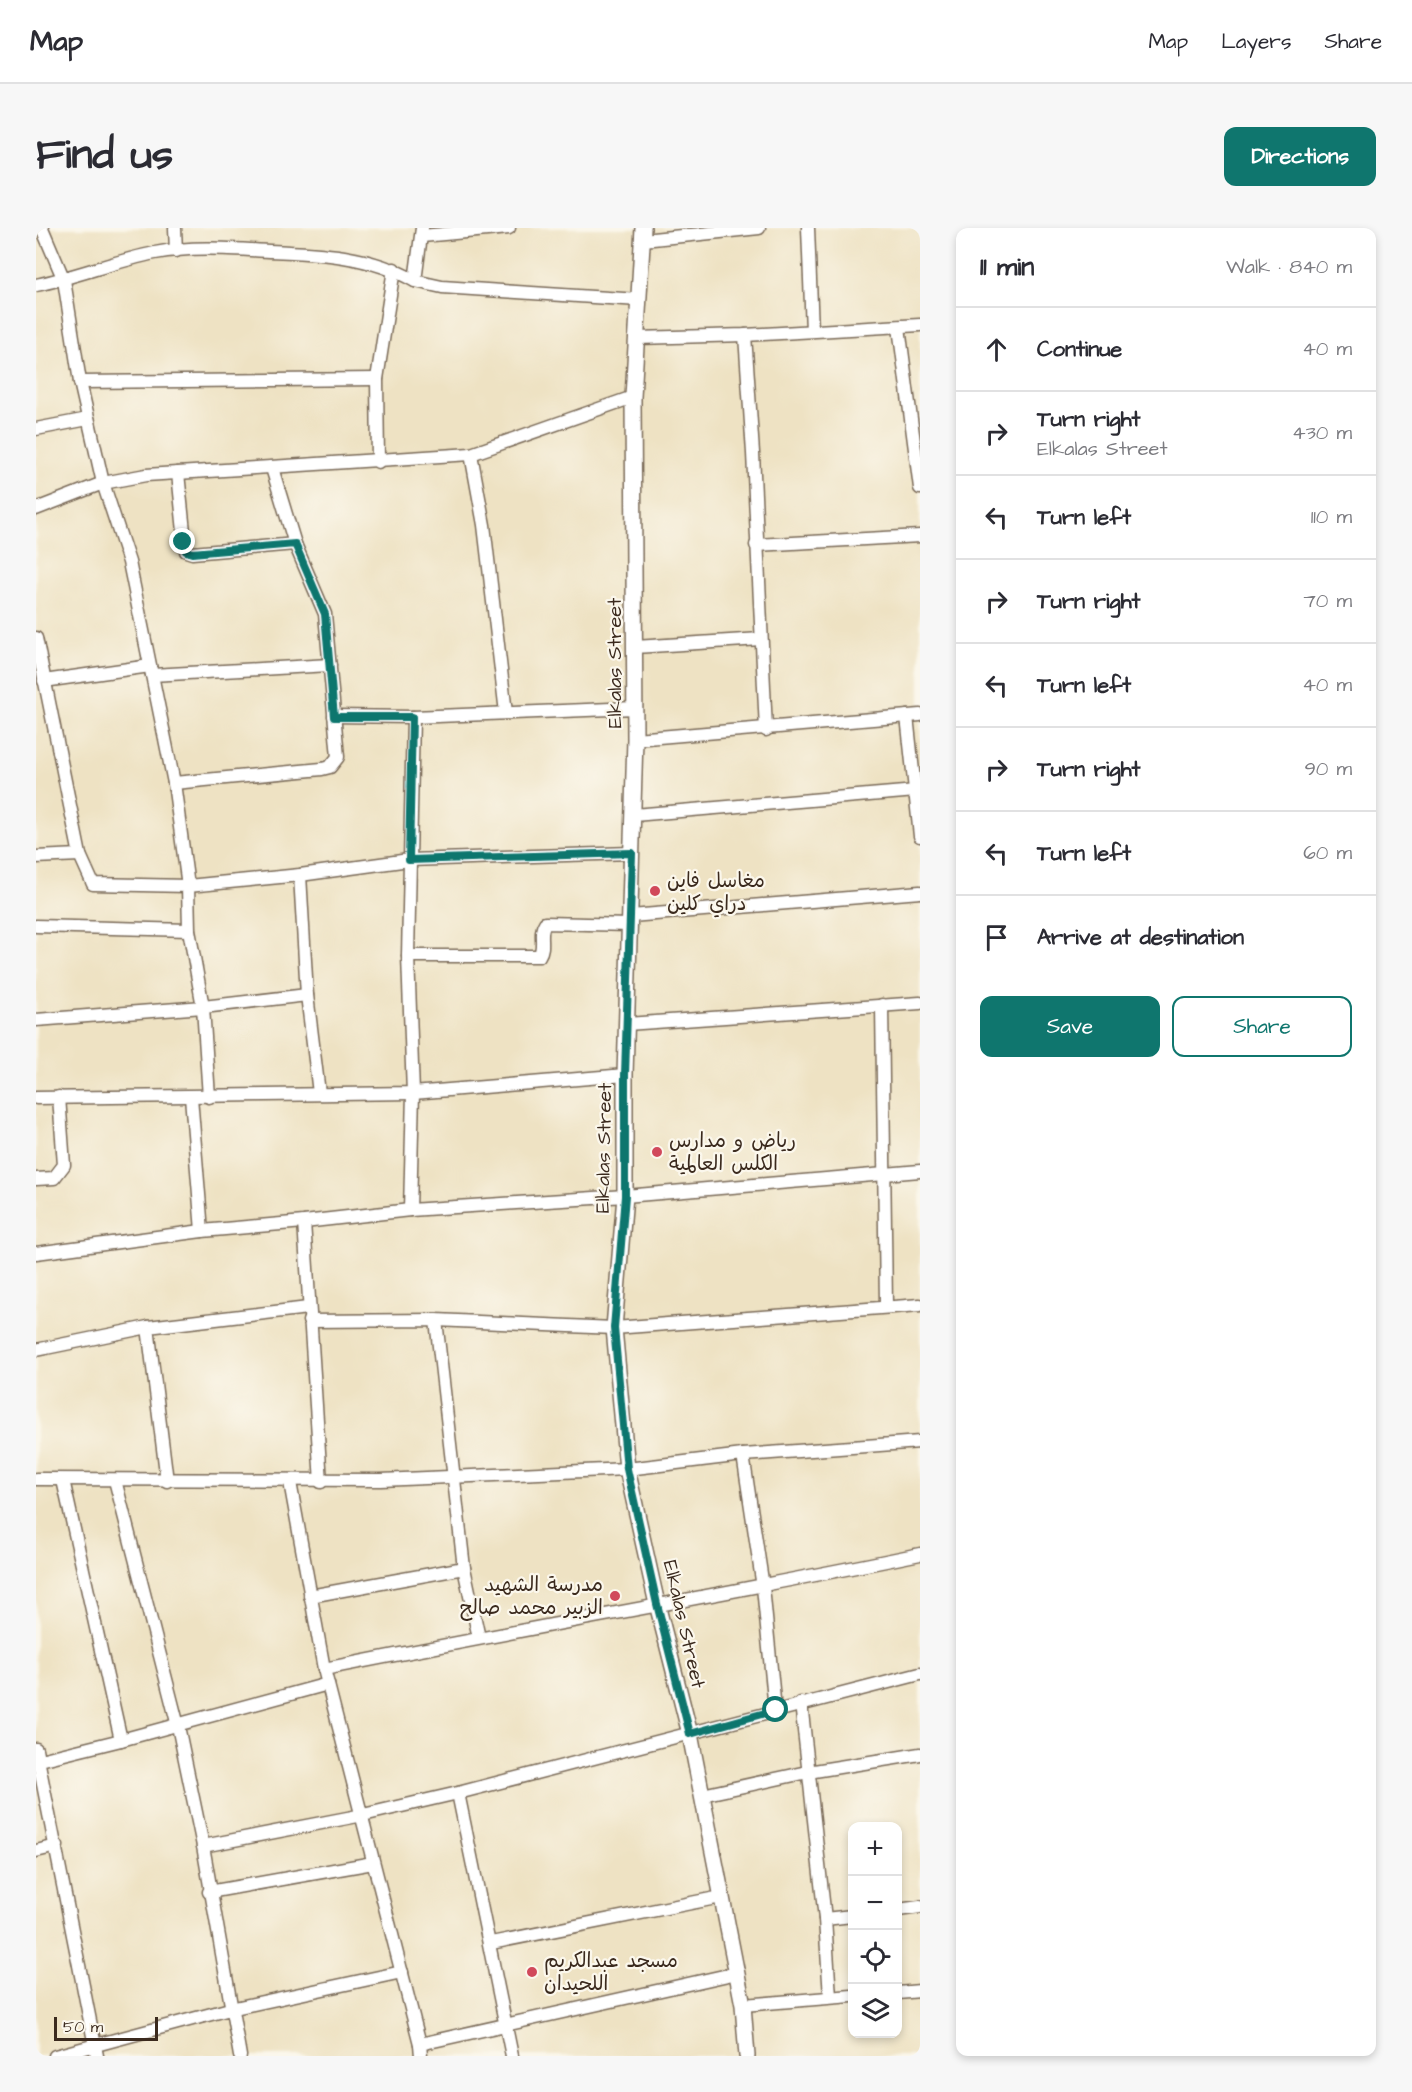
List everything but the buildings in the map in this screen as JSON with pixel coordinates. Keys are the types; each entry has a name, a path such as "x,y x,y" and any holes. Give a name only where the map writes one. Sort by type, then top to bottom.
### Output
{"street":[{"path":"42,228 64,280 88,419 103,483 129,562 174,783 188,886 189,930 203,1007 209,1097"},
{"path":"175,228 176,251"},
{"path":"415,281 422,232 509,228"},
{"path":"643,234 759,228"},
{"path":"808,228 813,331"},
{"name":"Elkalas Street","path":"643,234 633,397 635,739 625,1075 625,1196 614,1328 627,1469 657,1604 690,1734 743,2005 747,2056"},
{"path":"36,285 64,280 154,254 211,248 301,252 359,260 394,269 415,281 442,286 639,300"},
{"path":"378,462 377,379 394,269"},
{"path":"637,338 745,335 920,325"},
{"path":"899,327 920,488"},
{"path":"745,335 766,730"},
{"path":"80,382 377,379"},
{"path":"36,509 103,483 146,475 378,462 471,454 633,397"},
{"path":"36,429 88,419"},
{"path":"471,454 484,525 506,713"},
{"path":"174,783 330,767 338,757 325,614 295,544 272,468"},
{"path":"178,473 186,551 214,552 295,544"},
{"path":"756,545 920,536"},
{"path":"36,638 80,855 93,884 188,886 300,875 409,860 632,853"},
{"path":"635,647 761,639"},
{"path":"44,681 151,670 330,665"},
{"path":"334,717 412,717 635,708"},
{"path":"635,739 914,716 920,836"},
{"path":"410,1210 412,1093 408,956 412,717"},
{"path":"634,815 916,791"},
{"path":"36,857 80,855"},
{"path":"300,875 307,995 319,1093"},
{"path":"408,956 539,956 542,952 541,929 545,923 631,920 920,892"},
{"path":"36,926 189,930"},
{"path":"36,1020 203,1007 307,995"},
{"path":"627,1024 920,1003"},
{"path":"882,1005 886,1305"},
{"path":"36,1098 412,1093 625,1075"},
{"path":"36,1179 54,1178 64,1165 59,1097"},
{"path":"191,1097 202,1231"},
{"path":"36,1253 202,1231 410,1210 625,1196 884,1172 920,1171"},
{"path":"304,1222 321,1482"},
{"path":"309,1321 436,1320 614,1328 886,1305 920,1305"},
{"path":"36,1350 148,1327 308,1308"},
{"path":"436,1320 465,1569 479,1638"},
{"path":"148,1327 167,1481"},
{"path":"36,1479 321,1482 627,1469 743,1455 920,1442"},
{"path":"743,1455 763,1587 776,1710"},
{"path":"63,1480 121,1740"},
{"path":"115,1480 178,1726 203,1846 209,1892 240,2056"},
{"path":"290,1482 324,1669 421,2050 507,2027 737,1973"},
{"path":"324,1669 657,1604 763,1587 920,1554"},
{"path":"310,1596 465,1569"},
{"path":"203,1846 363,1815 458,1793 920,1674"},
{"path":"97,2051 38,1755 121,1740 328,1684"},
{"path":"801,1703 825,1919 830,1997"},
{"path":"702,1795 808,1772 920,1754"},
{"path":"458,1793 512,2056"},
{"path":"36,1851 57,1846"},
{"path":"209,1892 373,1863"},
{"path":"490,1942 721,1898"},
{"path":"902,1909 920,1907"},
{"path":"825,1919 848,1916"},
{"path":"55,2056 97,2051 230,2009 402,1972"},
{"path":"902,1993 920,1991"},
{"path":"743,2005 848,1996"}],"place":[{"name":"مغاسل فاين دراي كلين","path":"655,891"},
{"name":"رياض و مدارس الكلس العالمية","path":"657,1152"},
{"name":"مدرسة الشهيد الزبير محمد صالح","path":"615,1596"},
{"name":"مسجد عبدالكريم اللحيدان","path":"532,1972"}],"route":[{"path":"183,542 186,551 192,553 295,544 325,614 334,717 412,717 409,860 632,853 625,1075 625,1196 614,1328 627,1469 657,1604 690,1734 776,1710"}]}
